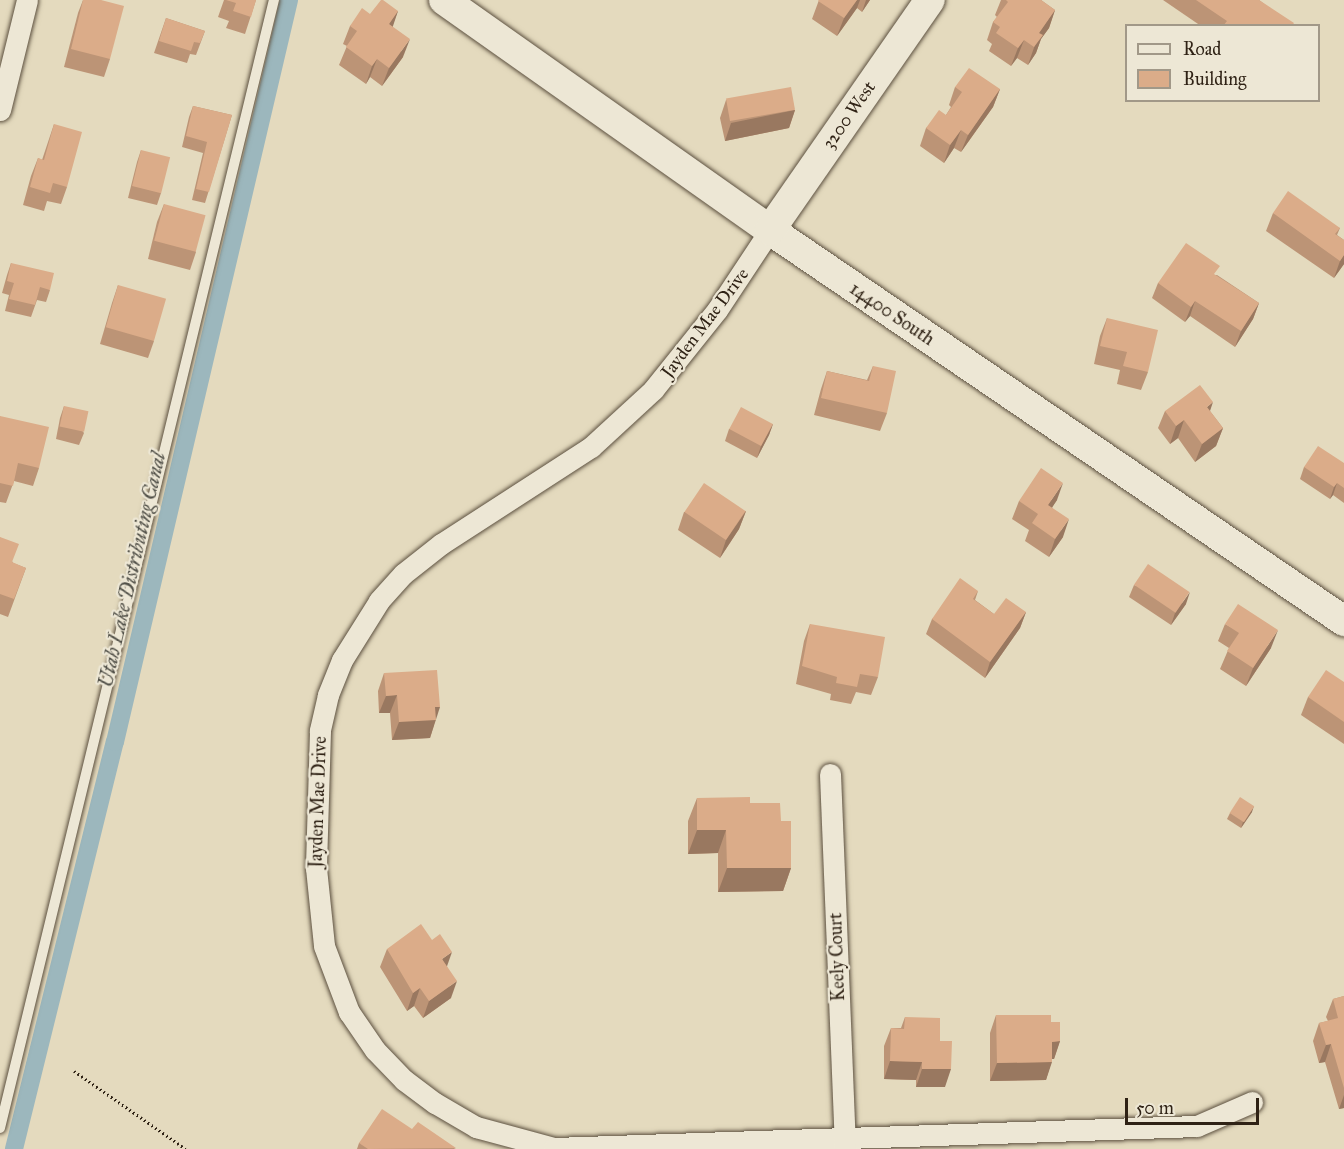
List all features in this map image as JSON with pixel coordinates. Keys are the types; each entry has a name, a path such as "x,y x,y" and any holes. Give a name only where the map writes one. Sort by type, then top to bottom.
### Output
{"street":[{"path":"0,110 27,0"},
{"name":"14400 South","path":"444,0 770,230 1344,621"},
{"name":"3200 West","path":"770,230 930,0"},
{"name":"Jayden Mae Drive","path":"770,230 683,356 618,424 556,472 422,559 379,601 357,632 328,694 320,731 315,868 319,912 334,978 350,1012 375,1050 404,1080 476,1127 554,1148 844,1144 1197,1126 1252,1102"},
{"name":"Keely Court","path":"830,774 844,1144"}],"lane":[{"path":"0,1128 274,0"}],"path":[{"path":"74,1071 186,1149"}],"building":[{"path":"83,0 101,0 124,6 110,59 71,49"},
{"path":"226,0 256,0 251,17 233,11 236,3"},
{"path":"381,0 398,11 389,24 410,39 389,68 377,59 372,66 346,47 357,31 350,26 362,8 370,14"},
{"path":"819,0 857,0 844,18"},
{"path":"1006,0 1041,0 1055,10 1039,33 1043,35 1034,47 1024,40 1018,48 996,33 1000,27 993,22 1008,2"},
{"path":"1196,0 1259,0 1294,23 1225,24 1227,21"},
{"path":"166,18 205,31 200,43 194,42 191,51 159,41"},
{"path":"969,68 1000,89 968,135 961,130 950,145 926,128 939,110 946,115 962,92 955,87"},
{"path":"791,87 795,110 730,121 726,98"},
{"path":"193,106 232,115 209,192 196,189 207,142 186,136"},
{"path":"54,124 82,132 67,187 53,183 50,193 30,187 38,158 44,160"},
{"path":"141,150 170,157 161,193 132,186"},
{"path":"1288,191 1340,228 1335,234 1344,240 1344,255 1340,261 1273,213"},
{"path":"164,204 206,215 196,252 154,241"},
{"path":"1186,243 1220,266 1214,274 1259,303 1241,331 1195,301 1191,307 1158,283"},
{"path":"11,263 54,273 50,290 40,287 35,305 9,299 14,283 7,281"},
{"path":"118,285 166,299 154,341 106,327"},
{"path":"1107,318 1158,330 1148,372 1123,366 1127,352 1100,346"},
{"path":"873,366 896,371 887,413 821,398 827,371 869,381"},
{"path":"1200,385 1213,402 1207,407 1223,428 1202,444 1184,420 1176,426 1165,411"},
{"path":"64,406 88,411 84,432 60,427"},
{"path":"741,407 773,424 761,446 729,429"},
{"path":"0,416 49,427 39,468 18,463 13,486 0,483"},
{"path":"1318,446 1344,463 1344,488 1337,483 1334,487 1304,467"},
{"path":"1041,468 1063,483 1048,505 1069,519 1055,539 1032,523 1038,514 1019,501"},
{"path":"704,483 745,511 726,540 684,512"},
{"path":"0,537 19,544 12,562 26,568 14,599 0,594"},
{"path":"1148,564 1189,592 1175,613 1134,585"},
{"path":"960,578 978,591 973,599 994,614 1006,598 1026,612 990,662 932,619"},
{"path":"1238,604 1278,630 1253,668 1227,651 1239,633 1225,624"},
{"path":"810,624 885,637 878,677 860,674 857,687 836,683 837,677 802,666"},
{"path":"437,670 440,707 435,707 436,720 399,722 397,695 386,696 384,673"},
{"path":"1326,670 1344,682 1344,722 1308,697"},
{"path":"750,797 750,803 780,803 781,821 791,821 791,868 727,868 726,830 697,830 697,798"},
{"path":"1240,797 1254,806 1244,822 1230,813"},
{"path":"421,924 432,940 440,934 452,952 442,959 457,981 429,1001 420,988 413,993 387,949"},
{"path":"1344,996 1344,1088 1331,1044 1326,1045 1319,1023 1338,1018 1333,999"},
{"path":"996,1015 1051,1015 1051,1022 1060,1022 1060,1041 1052,1042 1052,1062 997,1063"},
{"path":"905,1017 940,1018 940,1041 952,1041 951,1069 922,1069 922,1062 890,1061 891,1028 904,1029"},
{"path":"382,1109 412,1129 418,1122 456,1148 368,1149 359,1143"}],"waterway":[{"name":"Utah Lake Distributing Canal","path":"14,1149 115,742 289,0"}]}
